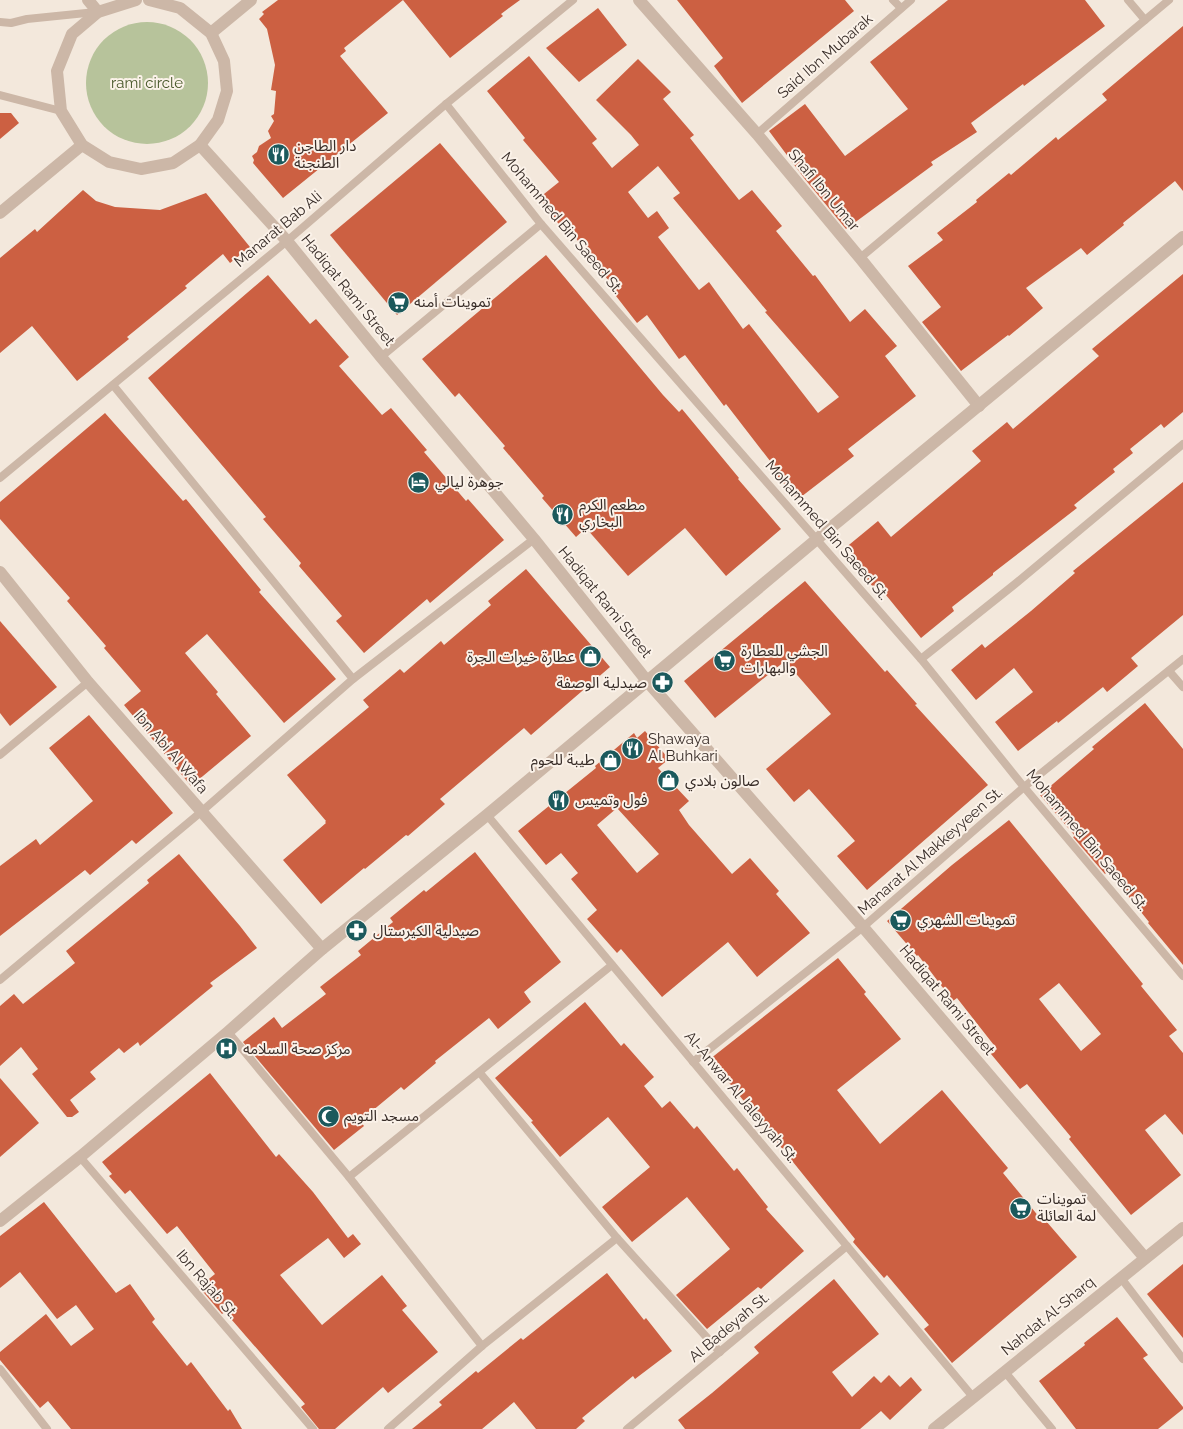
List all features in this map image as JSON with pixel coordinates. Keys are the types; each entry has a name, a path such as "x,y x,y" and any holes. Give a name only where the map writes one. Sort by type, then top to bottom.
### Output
{"street":[{"path":"88,0 98,12"},
{"path":"136,0 98,12 72,34 57,71 60,111 82,145 109,162 141,168 173,163 200,145 218,120 227,91 224,61 211,33 180,8 149,0"},
{"path":"211,33 251,0"},
{"name":"Shafi Ibn Umar","path":"639,0 757,134 979,406"},
{"path":"0,213 82,145"},
{"name":"Hadiqat Rami Street","path":"200,145 287,240 381,357 534,539 647,681 863,927 1145,1258"},
{"path":"0,1221 80,1157 228,1032 322,949 487,815 1183,237"},
{"name":"Ibn Abi Al Wafa","path":"0,572 88,682 322,949"},
{"name":"Nahdat Al-Sharq","path":"934,1429 1183,1228"}],"lane":[{"name":"Manarat Bab Ali","path":"0,478 572,0"},
{"path":"894,0 900,8"},
{"name":"Said Ibn Mubarak","path":"757,134 911,0"},
{"path":"1128,0 1145,20"},
{"path":"860,258 1169,0"},
{"path":"0,22 12,23 27,19 98,12"},
{"path":"0,95 60,111"},
{"name":"Mohammed Bin Saeed St.","path":"446,104 541,224 921,659 1024,787 1183,976"},
{"path":"381,357 541,224"},
{"path":"113,384 353,679"},
{"path":"921,659 1015,584 1183,444"},
{"path":"0,980 201,812 353,679 534,539"},
{"name":"Manarat Al Makkeyyeen St.","path":"693,1062 863,927 1024,787 1183,659"},
{"path":"1169,671 1183,687"},
{"path":"0,755 88,682"},
{"name":"Al-Anwar Al Jaleyyah St.","path":"487,815 974,1397"},
{"path":"349,1177 480,1073 612,964"},
{"path":"228,1032 349,1177 482,1346"},
{"path":"480,1073 618,1238 720,1352"},
{"name":"Ibn Rajab St.","path":"80,1157 313,1429"},
{"path":"388,1429 482,1346 618,1238"},
{"name":"Al Badeyah St.","path":"627,1429 847,1246"},
{"path":"1121,1278 1183,1359"},
{"path":"0,1370 43,1428"},
{"path":"1005,1372 1052,1429"}],"green space":[{"name":"rami circle","path":"147,22 170,27 190,40 203,60 208,83 203,106 190,126 170,139 147,144 124,139 104,126 91,106 86,83 91,60 104,40 124,27"}],"building":[{"path":"278,0 403,0 344,48 346,51 340,56 388,113 283,198 253,163 252,156 257,152 259,146 271,138 268,131 274,121 271,116 274,114 276,91 271,90 275,65 267,29 259,19 264,14 262,12"},
{"path":"403,0 520,0 450,58"},
{"path":"677,0 845,0 854,11 742,103 714,66 723,58"},
{"path":"948,0 1085,0 1105,26 971,123 977,132 931,162 933,165 846,229 804,178 769,131 805,104 845,156 908,109 870,62"},
{"path":"598,8 627,45 579,82 546,48"},
{"path":"1183,26 1183,191 1175,181 1087,255 1081,248 1026,288 1043,308 961,371 922,322 941,307 908,266 943,240 937,233 977,202 976,200 1009,173 1011,175 1056,137 1058,140 1107,100 1102,94"},
{"path":"529,56 597,139 592,143 612,168 639,145 596,100 638,59 671,92 663,99 694,135 690,138 739,200 752,190 782,226 776,231 813,276 815,275 850,322 865,309 897,346 885,356 916,396 848,449 854,456 797,500 774,472 777,470 685,355 679,359 647,315 637,323 609,287 612,285 568,228 564,231 539,198 559,182 523,140 525,138 487,91","holes":["658,166 680,193 673,198 767,311 765,312 839,397 818,413 749,324 743,329 709,282 699,290 658,237 669,228 657,211 648,218 628,192"]},
{"path":"0,113 11,113 19,123 0,139"},
{"path":"440,143 507,222 397,315 330,235"},
{"path":"83,190 96,201 115,207 160,210 206,193 250,247 230,263 223,254 185,286 187,288 127,337 129,339 77,381 32,326 0,353 0,258 35,229 37,232"},
{"path":"546,255 663,395 679,412 682,409 781,529 726,576 685,528 628,576 586,528 576,537 542,498 544,496 503,448 505,446 459,393 455,397 422,359"},
{"path":"1183,274 1183,412 1164,428 1161,424 1130,449 1133,453 1113,469 1115,472 1074,505 1077,508 952,607 954,611 921,638 877,584 873,587 844,549 878,521 891,537 981,461 972,451 1007,422 1013,429 1099,356 1092,349"},
{"path":"268,275 310,324 316,319 349,357 339,366 382,415 391,408 427,450 424,452 466,501 468,499 504,540 430,603 427,599 364,653 336,621 342,616 299,566 301,563 263,519 266,517 148,378"},
{"path":"105,413 183,501 186,499 261,590 259,592 336,679 284,723 207,634 185,653 218,692 216,694 251,736 191,786 124,705 141,691 104,648 106,646 67,601 70,598 0,519 0,502"},
{"path":"1183,482 1183,615 1131,658 1138,666 1107,692 1103,687 1058,723 1057,721 1018,751 995,722 1033,692 1014,668 976,700 951,670 982,644 985,648 1031,611 1075,573 1073,571"},
{"path":"526,569 610,667 531,735 524,728 440,799 445,804 408,836 406,835 321,904 283,860 326,821 287,775 369,707 363,700 400,669 404,673 441,641 444,645 491,605 488,601"},
{"path":"805,581 885,672 887,670 917,704 915,705 988,785 867,890 837,856 855,841 809,789 794,802 766,769 831,714 785,661 715,718 684,681"},
{"path":"0,621 57,687 10,726 0,713"},
{"path":"1145,703 1183,749 1183,965 1108,871 1105,874 1040,795 1094,749 1092,747"},
{"path":"89,715 173,813 136,844 132,840 90,875 85,870 0,936 0,866 36,839 40,845 93,801 49,748"},
{"path":"645,731 669,759 658,768 689,801 679,810 689,825 732,874 750,858 779,891 776,894 810,933 757,977 728,942 662,997 621,949 617,953 587,919 597,910 571,879 578,873 561,853 546,865 518,831 596,768 595,766 634,733 637,738","holes":["617,808 659,854 637,873 597,825"]},
{"path":"1009,820 1143,984 1141,986 1177,1030 1169,1036 1183,1053 1183,1135 1165,1114 1145,1130 1181,1175 1131,1215 1069,1139 1071,1137 1027,1084 1020,1089 991,1054 997,1049 957,998 953,1001 918,955 887,921 952,865","holes":["1059,983 1101,1034 1081,1051 1039,999"]},
{"path":"475,852 561,962 524,992 531,1002 498,1029 489,1018 435,1061 436,1063 404,1090 401,1087 360,1121 364,1126 334,1150 243,1042 274,1017 282,1028 326,994 320,987 361,955 358,951 393,922 390,918 424,890 426,892"},
{"path":"179,854 257,948 210,983 213,986 140,1046 138,1042 124,1053 119,1048 90,1072 96,1079 70,1100 79,1112 72,1117 67,1117 32,1074 38,1069 21,1047 0,1066 0,1006 14,994 23,1004 75,963 66,951 149,883 147,880"},
{"path":"838,958 866,992 864,994 901,1039 837,1090 880,1144 942,1090 1008,1168 1003,1173 1044,1223 1046,1221 1077,1257 952,1363 924,1329 929,1325 887,1275 884,1278 853,1242 855,1239 710,1059"},
{"path":"585,1002 621,1046 624,1043 654,1077 644,1086 662,1108 670,1101 694,1129 697,1126 734,1171 737,1168 768,1207 766,1209 804,1251 761,1289 758,1287 707,1329 676,1295 730,1249 687,1197 632,1242 602,1207 650,1167 608,1117 560,1157 531,1122 533,1121 495,1078"},
{"path":"210,1073 276,1157 279,1154 313,1192 348,1238 353,1234 361,1244 344,1258 328,1238 280,1275 322,1325 382,1275 407,1306 402,1310 438,1352 388,1393 383,1387 335,1429 319,1429 301,1407 305,1404 225,1312 222,1314 199,1287 215,1274 177,1226 167,1234 130,1190 125,1194 109,1176 112,1174 102,1162"},
{"path":"0,1078 39,1123 0,1157"},
{"path":"44,1202 116,1293 130,1284 155,1319 152,1322 187,1366 191,1362 228,1411 230,1409 242,1429 71,1429 48,1401 40,1408 0,1360 0,1352 46,1314 71,1346 94,1329 76,1305 57,1319 20,1272 0,1288 0,1236"},
{"path":"1183,1264 1183,1338 1147,1294"},
{"path":"607,1273 644,1320 646,1318 672,1351 635,1379 633,1376 582,1418 585,1421 576,1429 536,1429 514,1402 482,1429 412,1429 442,1405 439,1402 476,1371 478,1373 521,1338 523,1340"},
{"path":"834,1279 879,1334 832,1372 852,1397 874,1376 881,1383 889,1375 900,1387 911,1377 922,1390 890,1420 881,1411 860,1429 685,1429 678,1420 759,1353 754,1347"},
{"path":"1117,1317 1148,1355 1143,1358 1183,1409 1158,1429 1076,1429 1039,1381"}],"place":[{"name":"دار الطاجن الطنجنة","path":"278,155"},
{"name":"تموينات أمنه","path":"398,302"},
{"name":"جوهرة ليالي","path":"419,482"},
{"name":"مطعم الكرم البخاري","path":"563,514"},
{"name":"عطارة خيرات الجرة","path":"591,657"},
{"name":"الجشي للعطارة والبهارات","path":"725,660"},
{"name":"صيدلية الوصفة","path":"663,683"},
{"name":"Shawaya Al Buhkari","path":"632,748"},
{"name":"طيبة للحوم","path":"611,760"},
{"name":"صالون بلادي","path":"669,781"},
{"name":"فول وتميس","path":"559,800"},
{"name":"تموينات الشهري","path":"901,920"},
{"name":"صيدلية الكيرستال","path":"357,931"},
{"name":"مركز صحة السلامه","path":"227,1049"},
{"name":"مسجد التويم","path":"328,1116"},
{"name":"تموينات لمة العائلة","path":"1021,1208"}]}
